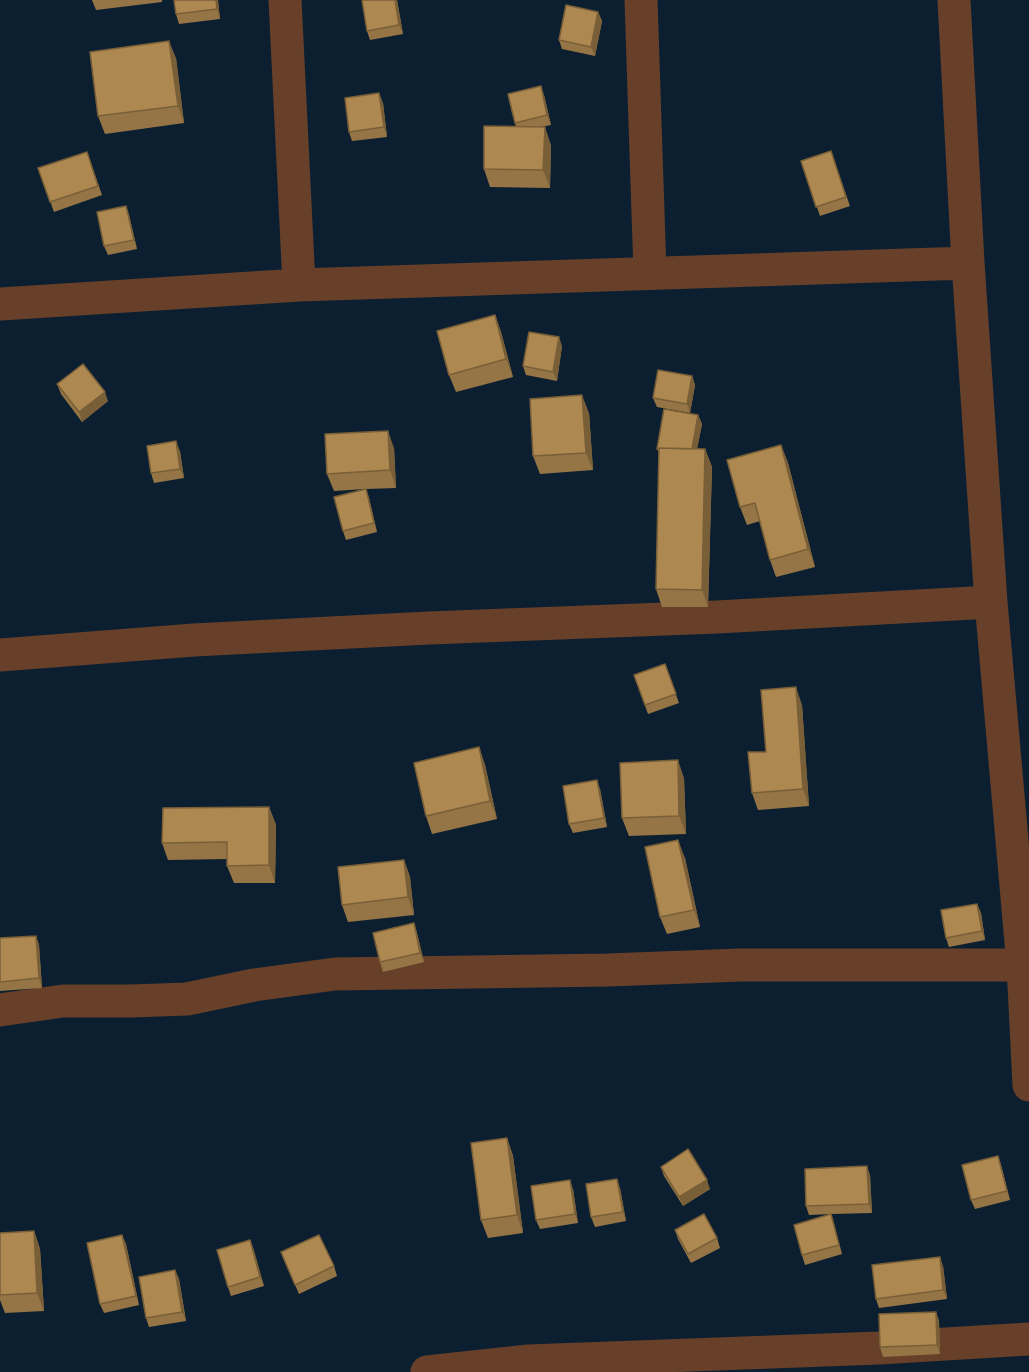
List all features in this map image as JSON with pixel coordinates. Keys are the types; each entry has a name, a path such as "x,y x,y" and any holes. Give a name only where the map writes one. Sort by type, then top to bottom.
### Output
{"street":[{"path":"285,0 298,285"},
{"path":"641,0 650,273"},
{"path":"954,0 968,263 991,602 1026,965 1029,1085"},
{"path":"0,304 298,285 968,263"},
{"path":"0,655 194,640 717,617 991,602"},
{"path":"0,1010 63,1001 188,999 335,974 608,970 741,965 1026,965"},
{"path":"427,1372 1029,1339"}],"building":[{"path":"174,0 216,0 217,9 176,14"},
{"path":"362,0 395,0 399,25 367,31"},
{"path":"566,5 598,12 591,47 559,40"},
{"path":"169,41 178,106 98,116 90,52"},
{"path":"541,86 547,115 515,123 508,94"},
{"path":"379,93 384,127 349,132 345,98"},
{"path":"484,126 545,127 543,170 484,169"},
{"path":"831,151 846,197 816,207 801,161"},
{"path":"87,152 98,186 50,202 38,168"},
{"path":"126,206 134,240 104,246 97,212"},
{"path":"495,315 506,359 449,375 437,331"},
{"path":"529,332 559,337 553,372 523,366"},
{"path":"83,364 105,392 79,412 57,384"},
{"path":"658,370 692,376 687,404 653,398"},
{"path":"582,395 586,453 533,456 530,399"},
{"path":"664,409 698,415 692,449 657,449"},
{"path":"388,431 390,470 327,474 325,434"},
{"path":"176,441 180,469 151,473 147,446"},
{"path":"781,445 808,549 770,560 755,503 740,507 727,460"},
{"path":"659,448 705,449 702,590 656,589"},
{"path":"366,489 374,523 343,531 334,497"},
{"path":"665,664 676,694 645,705 634,675"},
{"path":"796,687 803,789 752,793 748,752 766,752 761,690"},
{"path":"479,747 490,801 426,816 414,763"},
{"path":"678,760 679,816 622,818 620,763"},
{"path":"597,780 604,818 569,824 563,786"},
{"path":"269,807 269,865 227,866 227,842 162,843 163,808"},
{"path":"678,840 694,910 660,917 645,847"},
{"path":"404,860 408,897 342,905 338,867"},
{"path":"977,904 982,931 946,938 941,910"},
{"path":"414,923 420,953 380,962 373,933"},
{"path":"36,936 39,978 0,982 0,938"},
{"path":"507,1138 517,1215 481,1220 471,1143"},
{"path":"688,1149 707,1180 679,1197 661,1167"},
{"path":"998,1156 1007,1191 971,1200 962,1165"},
{"path":"867,1166 869,1204 806,1206 805,1169"},
{"path":"617,1179 623,1212 591,1217 586,1184"},
{"path":"570,1180 575,1214 536,1220 531,1186"},
{"path":"704,1214 717,1238 688,1254 675,1230"},
{"path":"831,1214 839,1245 802,1255 794,1225"},
{"path":"34,1231 37,1293 0,1295 0,1233"},
{"path":"122,1235 136,1296 100,1304 87,1243"},
{"path":"319,1235 334,1266 295,1285 281,1252"},
{"path":"250,1240 260,1277 228,1287 217,1250"},
{"path":"940,1257 943,1290 876,1299 872,1265"},
{"path":"175,1270 182,1312 146,1318 139,1277"},
{"path":"936,1312 937,1345 880,1347 879,1314"}]}
